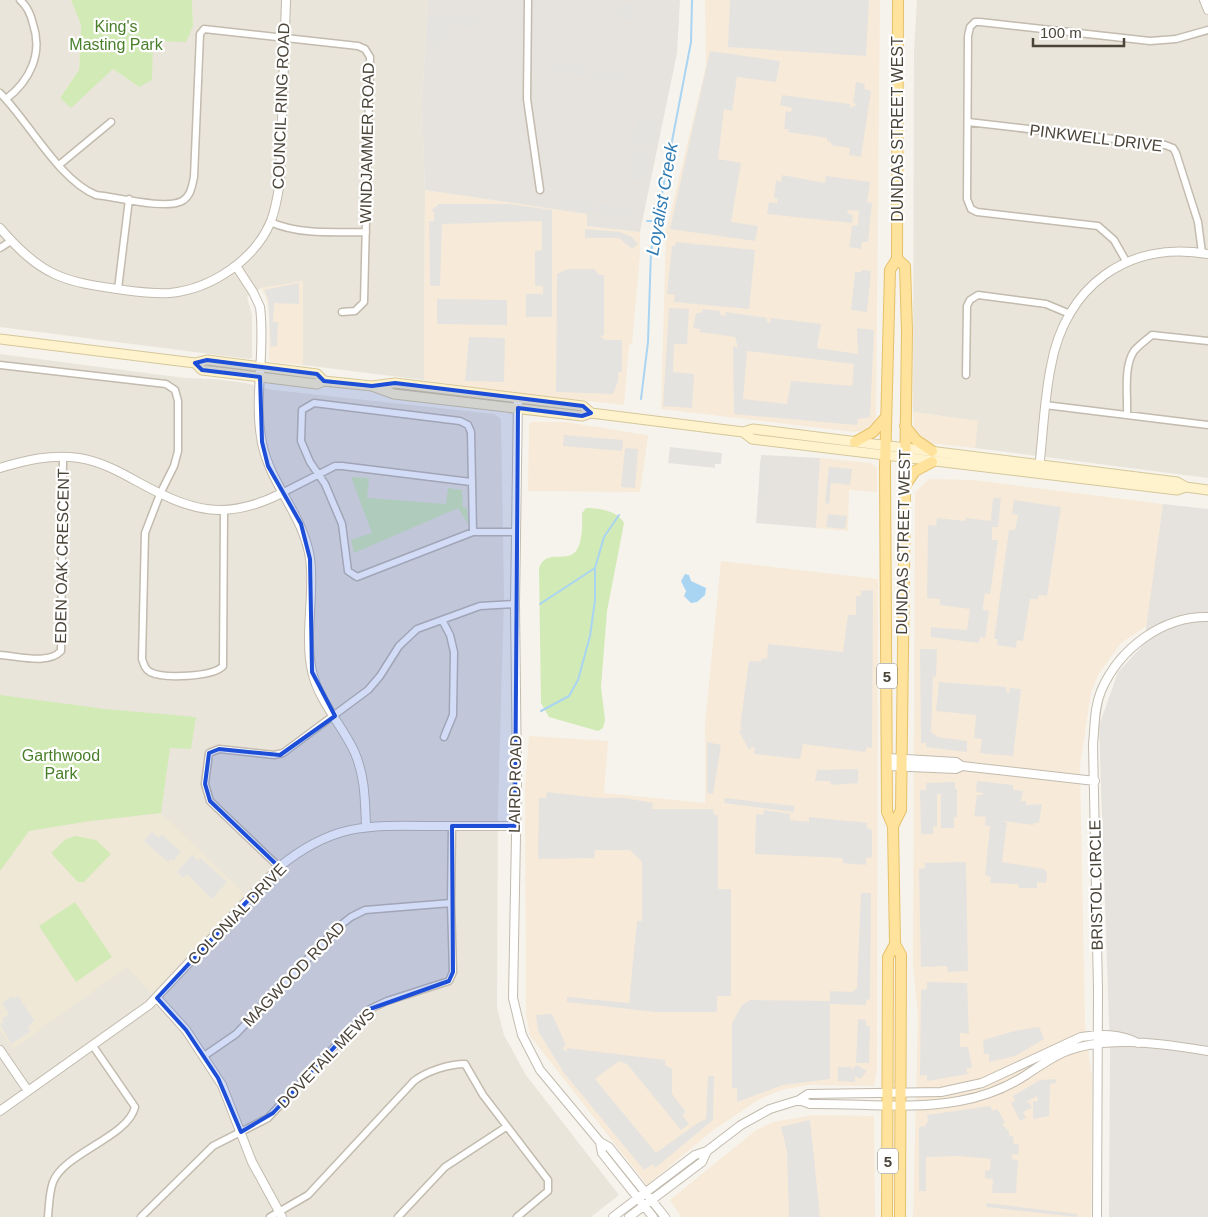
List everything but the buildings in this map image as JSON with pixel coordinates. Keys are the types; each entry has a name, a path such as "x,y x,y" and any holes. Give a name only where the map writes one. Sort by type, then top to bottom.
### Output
{"main road":[{"name":"DUNDAS STREET WEST","path":"898,0 897,259 890,270 886,451 887,812 893,826 895,944 888,957 900,1217"},
{"name":"DUNDAS STREET WEST","path":"893,826 901,810 907,331 905,266 897,259"},
{"path":"0,340 194,363 207,360 260,366 317,374 324,381"},
{"path":"194,363 202,370 260,378 317,384 324,381 372,386 395,383 583,406 591,413"},
{"path":"372,386 394,394 582,416 591,413 743,432 753,428 855,442 886,451"},
{"path":"855,442 873,432 886,417"},
{"path":"905,426 932,456 1039,474 1177,490 1186,487"},
{"path":"743,432 752,439 1040,465 1177,482 1186,487 1208,490"},
{"path":"904,488 916,471 932,456"},
{"name":"DUNDAS STREET WEST","path":"887,1217 894,1099"}],"street":[{"path":"6,99 24,83 38,48 31,15 20,0"},
{"name":"COUNCIL RING ROAD","path":"0,228 34,263 57,276 83,284 160,293 183,291 211,281 236,266 255,246 270,222 280,180 286,0"},
{"path":"528,0 527,99 540,190"},
{"path":"1204,0 1208,10"},
{"path":"1126,261 1114,240 1098,226 977,212 971,209 967,199 968,36 970,27 975,22 1150,41 1176,39 1208,30"},
{"name":"WINDJAMMER ROAD","path":"0,92 60,165 85,190 96,195 170,204 182,201 189,194 194,177 201,31 208,28 358,46 365,49 370,57 364,302 355,311 342,312"},
{"path":"60,165 110,122"},
{"name":"PINKWELL DRIVE","path":"968,122 1164,145 1173,148 1198,222 1205,254"},
{"path":"118,289 129,199"},
{"path":"270,222 281,227 319,232 366,232"},
{"path":"0,248 11,241"},
{"path":"1039,474 1045,405 1054,352 1070,314 1081,298 1104,274 1126,261 1161,253 1205,254"},
{"path":"236,266 253,292 260,307 262,442 268,466 301,524 310,560 312,672 318,690 360,764 364,785 366,826"},
{"path":"966,375 967,306 975,296 1046,304 1070,314"},
{"path":"1127,415 1129,365 1133,352 1142,343 1152,336 1208,340"},
{"path":"0,365 166,384 175,390 178,401 178,451 174,466 160,494 145,533 142,659 144,666 154,673 204,675 219,670 223,666 224,511"},
{"name":"LAIRD ROAD","path":"518,398 515,532 517,781 513,998 515,1014 522,1035 540,1070 600,1142 609,1147 665,1217"},
{"path":"473,532 470,432 468,425 460,421 314,403 302,410 301,441 310,462 325,484 342,524 348,571 355,577 473,532 515,532"},
{"path":"1045,405 1208,425"},
{"name":"EDEN OAK CRESCENT","path":"0,655 47,659 55,657 61,651 63,458"},
{"path":"0,468 34,459 79,458 115,469 160,494 189,506 224,511 268,500 335,466 471,482"},
{"path":"280,867 210,801 205,784 209,753 219,749 280,755 368,690 408,636 417,629 480,606 515,604"},
{"name":"BRISTOL CIRCLE","path":"1097,1217 1098,1039 1093,744 1095,714 1101,692 1118,662 1135,644 1158,629 1175,622 1208,617"},
{"path":"442,620 450,635 454,652 453,715 444,736"},
{"path":"888,762 956,769 962,766 1095,781"},
{"name":"COLONIAL DRIVE","path":"0,1111 133,1018 157,998 280,867 300,850 316,841 366,826 515,826"},
{"name":"DOVETAIL MEWS","path":"142,1217 212,1146 263,1122 273,1113 370,1009 387,1001 449,982 453,972 451,902 452,826"},
{"name":"MAGWOOD ROAD","path":"204,1056 236,1034 337,928 351,917 365,910 451,902"},
{"path":"157,998 186,1030 222,1084 252,1162 280,1214"},
{"path":"894,1099 941,1092 982,1083 1068,1042 1126,1037 1138,1043 1208,1051"},
{"path":"613,1217 695,1155 707,1152 741,1125 779,1105 800,1100 808,1094 959,1102 1013,1083 1063,1053 1098,1039"},
{"path":"48,1217 53,1181 60,1172 109,1136 134,1114 135,1107 130,1096 93,1046"},
{"path":"0,1050 28,1091"},
{"path":"270,1217 280,1214 308,1195 414,1081 428,1073 458,1064 465,1064 506,1126 548,1180 548,1191 517,1217"},
{"path":"398,1217 445,1167 506,1126"},
{"name":"LAIRD ROAD","path":"600,1142 602,1153 653,1217"},
{"path":"629,1217 702,1162 707,1152"}],"highlighted area":[{"path":"207,360 317,374 324,381 372,386 395,383 529,399 583,406 591,413 582,416 518,408 515,826 452,826 453,972 449,981 370,1009 273,1113 241,1132 218,1078 186,1030 157,998 279,867 210,801 205,784 209,753 219,749 280,755 335,716 312,672 310,559 301,524 268,466 262,442 260,377 202,370 195,363"}],"shaded area":[{"path":"0,0 71,0 81,25 79,70 60,98 113,69 139,87 153,41 168,40 193,26 192,0 428,0 422,104 425,190 424,380 303,365 303,282 261,288 247,297 252,315 252,358 249,359 0,327"},
{"path":"428,0 680,0 677,53 640,232 587,226 587,214 425,190 422,104"},
{"path":"705,0 880,0 876,418 871,428 866,430 854,432 661,409 666,232 706,66"},
{"path":"730,0 869,0 866,56 728,47"},
{"path":"917,0 1208,0 1208,478 975,448 977,421 913,412 914,51"},
{"path":"618,3 636,4 635,20 617,19"},
{"path":"433,13 483,18 482,30 458,28 458,23 454,22 452,41 443,40 442,47 431,46 431,40 426,39 429,17 432,18"},
{"path":"710,51 780,61 776,82 737,77 732,111 724,109 718,159 741,163 731,222 758,226 755,241 670,229"},
{"path":"553,61 579,67 580,64 588,65 588,69 594,69 595,65 606,66 605,70 613,71 613,68 622,69 621,72 631,73 629,83 551,72"},
{"path":"856,82 865,84 864,89 871,91 861,157 849,155 850,148 831,145 827,138 788,132 789,129 784,129 786,111 791,112 792,108 780,105 782,95 850,104 850,108 858,104 853,103"},
{"path":"636,116 657,118 653,148 632,145"},
{"path":"632,149 650,152 647,181 628,179"},
{"path":"782,175 825,183 826,176 870,182 867,202 872,203 868,242 862,242 861,249 849,247 852,226 858,225 859,211 848,210 847,213 853,215 852,223 767,214 769,202 777,203 778,199 774,198 776,180 781,182"},
{"path":"425,190 587,214 587,226 640,232 640,254 632,344 629,345 624,405 490,390 424,380"},
{"path":"554,197 636,209 635,219 553,206"},
{"path":"439,204 509,204 552,210 552,317 526,317 526,294 543,294 543,286 535,286 535,251 542,250 542,221 442,224 440,286 430,286 429,221 434,221 432,210"},
{"path":"585,229 620,232 632,237 638,244 632,249 619,238 585,238"},
{"path":"676,242 755,250 749,309 674,302 675,295 667,294 672,246 675,246"},
{"path":"568,269 594,269 599,275 604,275 604,335 600,336 605,340 622,340 622,372 618,372 618,381 613,394 556,392 557,274"},
{"path":"862,270 871,271 867,312 851,310 855,272 861,272"},
{"path":"303,281 303,365 271,362 269,359 269,312 266,297 261,288"},
{"path":"299,283 299,304 274,303 273,322 278,322 277,346 271,347 268,299 264,290"},
{"path":"437,299 507,300 507,325 437,324"},
{"path":"669,308 689,309 687,344 674,344 673,372 694,374 692,408 663,406"},
{"path":"703,309 720,311 720,315 726,316 725,312 767,318 767,322 770,323 771,318 821,324 817,348 858,354 857,328 874,330 870,417 858,419 857,425 734,414 733,347 738,347 735,337 700,332 700,329 693,328 696,313 701,313","holes":["747,351 854,364 852,386 791,381 787,404 743,399"]},
{"path":"469,337 505,338 504,382 465,381"},
{"path":"0,354 185,378 246,383 273,390 494,414 501,419 504,596 498,811 497,1007 504,1035 526,1075 619,1195 591,1217 0,1217"},
{"path":"913,412 978,421 975,448 928,443 922,439 914,426"},
{"path":"531,422 566,422 648,436 640,492 528,491 529,425"},
{"path":"564,435 623,440 622,451 563,446"},
{"path":"670,447 722,453 721,464 715,464 715,468 668,463"},
{"path":"625,448 638,449 635,488 621,487"},
{"path":"761,455 820,458 816,528 756,523"},
{"path":"820,458 871,463 877,468 877,492 849,490 848,531 816,528"},
{"path":"760,461 767,461 765,519 758,519"},
{"path":"829,467 852,469 850,485 831,483 829,504 825,503"},
{"path":"929,479 973,480 1163,504 1148,625 1121,643 1098,675 1091,693 1080,765 1085,1026 1092,1078 1091,1217 913,1217 918,1016 913,966 915,492"},
{"path":"993,498 1001,498 998,527 992,527 992,540 998,540 990,594 985,593 983,606 983,610 989,611 985,638 980,637 979,643 931,637 931,627 967,630 970,609 940,605 940,599 927,598 928,525 936,526 937,518 965,521 966,518 991,521"},
{"path":"1014,500 1061,507 1047,596 1039,595 1038,599 1030,599 1023,641 1017,640 1016,648 997,645 998,639 994,639 1009,530 1015,530 1018,515 1012,514"},
{"path":"1163,504 1208,509 1208,1217 1109,1217 1110,1052 1099,726 1118,672 1144,644"},
{"path":"828,514 847,516 845,529 826,527"},
{"path":"721,561 878,579 877,1069 874,1086 809,1085 781,1090 758,1100 712,1131 647,1185 530,1036 526,1015 525,788 529,736 608,741 604,793 705,803 705,725"},
{"path":"873,590 872,748 867,747 865,752 803,744 800,759 754,754 755,748 752,747 749,750 739,731 743,728 740,727 749,661 761,662 762,658 767,659 768,644 843,652 848,615 856,615 856,596 861,596 861,591"},
{"path":"920,649 937,649 936,677 933,676 931,732 938,737 967,741 967,752 926,747 926,743 921,743"},
{"path":"939,682 1006,687 1007,693 1009,693 1010,688 1021,689 1013,756 980,753 982,739 974,738 976,715 936,711"},
{"path":"707,742 721,745 713,794 707,793"},
{"path":"858,769 858,783 831,785 830,781 815,781 817,770"},
{"path":"977,781 1013,785 1013,790 1023,791 1021,801 1026,801 1026,805 1042,804 1039,823 1034,823 1034,825 1002,821 1007,823 1002,862 1044,869 1047,872 1046,883 1037,882 1037,888 1019,888 1018,884 990,883 991,877 985,875 990,826 985,826 986,817 974,816 977,795 983,795 983,793 976,792"},
{"path":"955,782 955,789 957,789 957,817 954,817 954,828 941,828 941,794 937,794 937,826 933,827 933,834 921,834 920,790 926,790 926,783"},
{"path":"547,792 599,798 624,798 653,803 652,809 713,809 714,815 718,815 718,889 731,889 731,996 717,996 717,1012 655,1012 567,1002 567,997 629,1003 637,921 642,921 642,862 630,850 595,850 594,858 538,859 539,798 546,798"},
{"path":"725,798 794,806 794,812 724,803"},
{"path":"764,810 790,814 790,820 809,822 809,817 867,823 867,828 872,830 872,857 866,858 866,865 843,863 842,858 755,854 756,814 763,815"},
{"path":"161,813 245,894 152,994 127,967 13,1049 0,1030 0,871 29,831 90,821"},
{"path":"152,832 159,838 162,835 181,852 173,861 170,859 168,862 144,841"},
{"path":"192,855 198,861 200,858 227,882 212,899 187,874 184,878 177,872"},
{"path":"966,862 968,971 948,972 947,966 921,967 919,869 925,868 925,863"},
{"path":"861,893 871,893 870,999 866,1000 866,1005 830,1004 830,1079 783,1085 737,1102 737,1088 732,1088 732,1023 742,1005 750,1000 830,1001 830,991 852,992 857,988"},
{"path":"927,982 967,983 969,1034 960,1033 960,1047 968,1047 972,1067 966,1069 968,1074 927,1081 927,1075 920,1076 921,990 927,989"},
{"path":"12,996 14,999 18,996 34,1020 28,1028 30,1032 11,1044 0,1024 4,1022 2,1019 9,1014 2,1003"},
{"path":"552,1014 566,1045 562,1048 567,1052 567,1048 665,1060 665,1065 672,1069 672,1094 686,1112 682,1115 689,1124 681,1130 627,1064 619,1061 595,1079 656,1153 706,1119 708,1076 714,1076 713,1120 655,1168 653,1164 644,1170 564,1073 538,1031 536,1015"},
{"path":"858,1019 866,1020 866,1026 870,1026 869,1063 856,1063"},
{"path":"1039,1027 1044,1039 1015,1056 989,1062 989,1054 984,1054 983,1040 1015,1031"},
{"path":"856,1065 867,1071 860,1079 855,1076 855,1082 838,1081 838,1067 851,1067 852,1070"},
{"path":"1056,1079 1056,1083 1050,1084 1049,1116 1033,1119 1033,1101 1038,1101 1037,1096 1024,1103 1029,1102 1032,1108 1023,1112 1026,1118 1020,1121 1011,1103 1015,1101 1013,1096 1040,1080"},
{"path":"990,1106 993,1111 997,1109 1005,1122 1002,1125 1009,1131 1009,1136 1013,1136 1014,1144 1019,1144 1018,1155 1012,1154 1012,1159 1018,1160 1016,1193 992,1193 993,1179 985,1178 985,1171 990,1170 991,1159 960,1156 926,1157 926,1191 919,1191 919,1127 925,1126 928,1121 927,1115"},
{"path":"813,1115 874,1116 875,1217 681,1217 670,1200 756,1130 774,1122"},
{"path":"810,1120 820,1217 789,1217 787,1151 781,1127"},
{"path":"987,1203 1077,1214 1077,1217 986,1207"}],"green space":[{"name":"King's Masting Park","path":"71,0 192,0 193,26 186,42 153,41 152,80 139,87 113,69 71,108 60,98 79,70 81,25"},
{"path":"351,477 369,478 367,498 446,504 448,488 462,490 463,508 467,507 468,524 458,508 354,553 351,540 372,533"},
{"path":"586,508 613,513 624,523 607,611 601,687 605,720 603,728 598,731 549,717 541,703 539,568 544,560 551,557 573,554 578,547 581,535 582,513"},
{"name":"Garthwood Park","path":"0,695 105,709 196,717 191,749 170,748 161,813 90,821 29,831 0,871"},
{"path":"76,836 96,840 111,854 84,882 78,882 51,853 66,839"},
{"path":"75,902 112,957 76,982 39,926"}],"water":[{"path":"685,574 689,575 691,581 706,588 705,595 697,602 691,603 684,596 686,591 681,581"}],"waterway":[{"name":"Loyalist Creek","path":"641,399 648,342 651,251 691,42 692,0"},
{"path":"647,221 655,221"},
{"path":"541,711 569,696 578,680 590,636 595,600 595,568 604,537 619,515"},
{"path":"540,604 595,568"}]}
